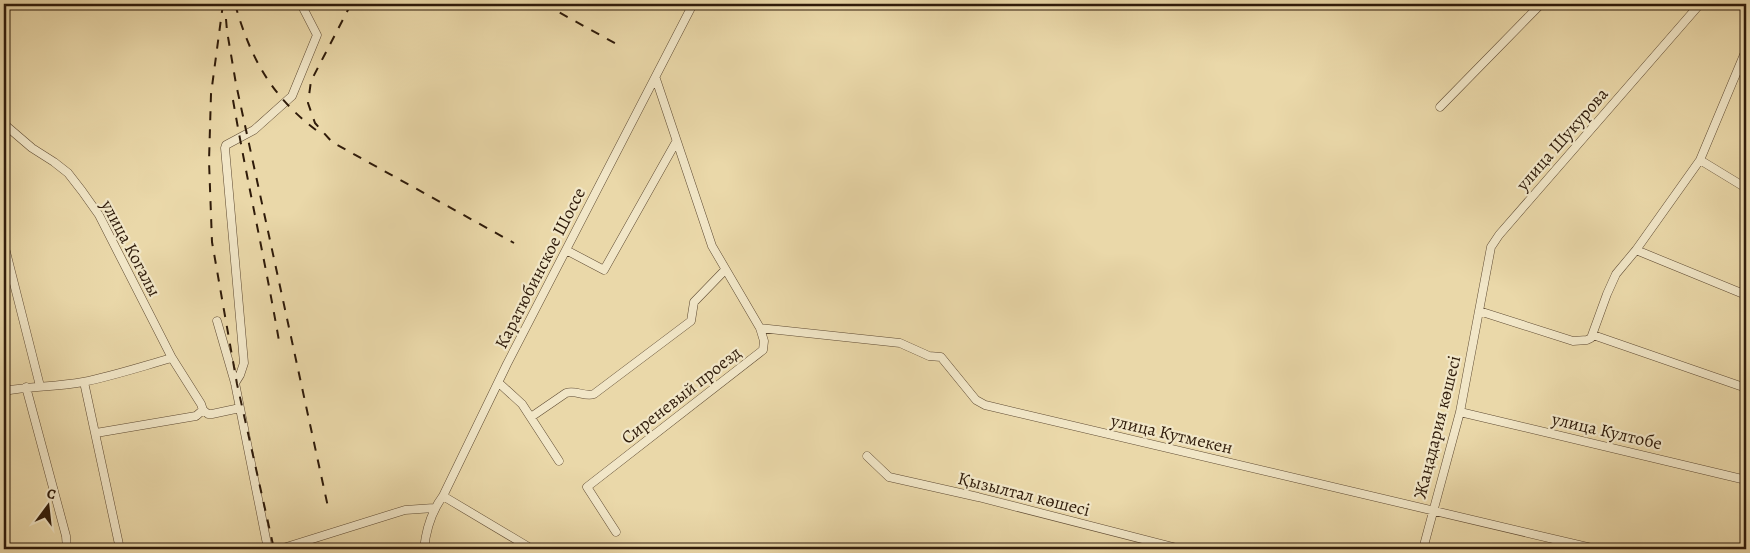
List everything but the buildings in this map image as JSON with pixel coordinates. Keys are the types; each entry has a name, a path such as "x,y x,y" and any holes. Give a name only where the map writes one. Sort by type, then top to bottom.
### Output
{"street":[{"path":"235,383 244,363 225,148 226,144 254,130 292,96 317,35 300,4"},
{"name":"Каратюбинское Шоссе","path":"424,549 425,537 434,508 443,496 566,250 656,79 693,4"},
{"path":"1440,107 1541,4"},
{"name":"улица Шукурова","path":"1479,311 1489,253 1494,240 1700,4"},
{"path":"1479,311 1573,341 1588,340 1593,335 1616,274 1636,250 1700,160 1746,50"},
{"path":"656,79 712,246 760,328"},
{"name":"улица Когалы","path":"4,124 32,148 68,173 82,191 103,222 172,358 203,410"},
{"path":"566,250 604,270 676,142"},
{"path":"1700,160 1746,188"},
{"path":"4,244 40,386"},
{"path":"1636,250 1746,295"},
{"path":"531,417 566,393 571,392 590,396 594,394 691,322 694,302 725,270"},
{"name":"Жаңадария көшесі","path":"1423,549 1460,412 1479,311"},
{"path":"217,321 235,383 268,549"},
{"name":"улица Кутмекен","path":"760,328 900,343 929,356 941,357 976,400 985,405 1432,512 1596,549"},
{"name":"Сиреневый проезд","path":"616,532 588,487 762,350 764,341 760,328"},
{"path":"1593,335 1746,388"},
{"path":"4,391 26,387 54,387 84,382 172,358"},
{"path":"84,382 120,549"},
{"path":"499,383 522,404 559,461"},
{"path":"26,387 66,536 67,549"},
{"path":"96,434 196,416 203,410 208,414 212,414 240,408"},
{"name":"улица Култобе","path":"1460,412 1746,480"},
{"name":"Қызылтал көшесі","path":"867,456 888,477 978,497 1181,549"},
{"path":"443,496 532,549"},
{"path":"280,549 405,510 434,508"},
{"path":"1744,549 1746,541"}],"railway":[{"path":"223,4 211,94 209,161 212,242 237,384 274,549"},
{"path":"235,4 255,58 264,74 286,103 316,130"},
{"path":"351,4 311,81 308,103 315,123 332,142 514,243"},
{"path":"544,4 620,46"},
{"path":"226,19 236,84 328,507"},
{"path":"233,100 279,341"}]}
